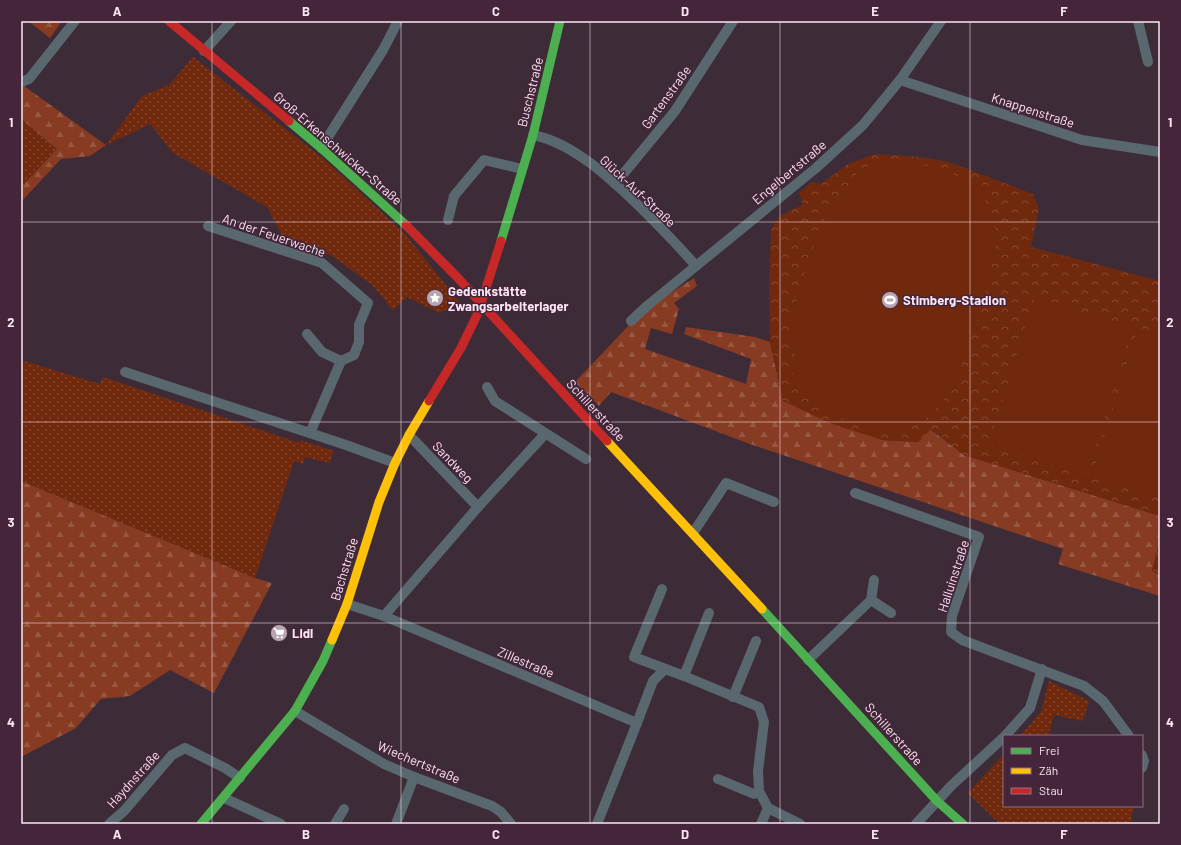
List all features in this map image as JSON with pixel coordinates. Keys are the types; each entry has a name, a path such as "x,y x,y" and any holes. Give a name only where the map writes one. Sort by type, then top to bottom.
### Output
{"main road":[{"name":"Groß-Erkenschwicker-Straße","path":"169,21 321,148 406,224 457,277 480,304"},
{"name":"Buschstraße","path":"480,304 494,265 533,135 560,21"},
{"name":"Bachstraße","path":"201,824 295,711 324,661 347,604 378,502 395,463 409,435 461,348 478,313 480,304"},
{"name":"Schillerstraße","path":"480,304 693,533 937,801 963,824"}],"street":[{"path":"21,82 29,79 75,21"},
{"path":"204,51 231,21"},
{"path":"321,148 383,50 398,21"},
{"name":"Gartenstraße","path":"615,184 675,111 733,21"},
{"name":"Engelbertstraße","path":"631,321 647,306 816,168 863,125 900,80 941,21"},
{"path":"1138,21 1148,62"},
{"name":"Knappenstraße","path":"900,80 1082,140 1160,152"},
{"name":"Glück-Auf-Straße","path":"533,135 543,137 573,152 593,165 658,225 696,266"},
{"path":"448,220 454,196 484,160 522,169"},
{"name":"An der Feuerwache","path":"208,226 322,263 368,303 359,325 359,342 354,355 341,361 310,433"},
{"path":"307,334 322,352 341,361"},
{"path":"125,372 310,433 395,463"},
{"path":"487,387 495,401 586,459"},
{"path":"384,616 478,507 545,434"},
{"name":"Sandweg","path":"409,435 478,507"},
{"path":"693,533 726,483 774,502"},
{"name":"Halluinstraße","path":"855,493 979,537 952,616 951,632 962,640 1084,686 1102,701 1128,735"},
{"path":"808,660 871,600 874,580"},
{"path":"662,589 634,657 759,707 764,722 758,771 760,791 768,808 800,824"},
{"path":"871,600 891,613"},
{"name":"Zillestraße","path":"347,604 384,616 637,723"},
{"path":"684,676 709,613"},
{"path":"733,697 756,641"},
{"path":"597,824 652,681 665,669"},
{"path":"1007,735 1030,708 1042,669"},
{"name":"Wiechertstraße","path":"295,711 384,764 414,777 492,806 502,812 512,824"},
{"path":"916,824 937,801 1003,739"},
{"name":"Haydnstraße","path":"109,824 124,811 172,755 185,748 225,768 240,778"},
{"path":"396,824 414,777"},
{"path":"718,779 754,794 760,791"},
{"path":"224,798 281,824"},
{"path":"762,824 768,808"},
{"path":"335,824 344,809"}],"green space":[{"path":"28,21 62,21 50,38"},
{"path":"193,57 324,159 406,235 460,303 439,313 407,297 393,310 372,285 331,255 285,241 267,207 173,153 150,124 106,145 142,96 169,85"},
{"path":"24,86 106,145 90,156 61,159 21,202 21,187 57,149 21,119 21,87"},
{"path":"21,119 57,149 21,187"},
{"path":"875,154 920,157 949,162 1033,194 1039,208 1031,247 1160,281 1160,516 964,455 931,429 918,442 882,440 832,424 783,401 770,342 769,278 772,227 780,216 803,204 799,193 812,182 821,184 848,164"},
{"name":"Stimberg-Stadion","path":"897,163 933,167 950,173 965,181 977,191 987,204 994,221 996,245 993,263 975,329 953,385 939,406 930,415 907,427 884,430 872,429 850,422 824,408 803,391 793,377 793,364 798,342 788,340 806,267 819,231 834,197 844,201 859,169 876,165"},
{"path":"694,278 697,286 674,303 679,309 672,334 651,328 645,349 746,384 751,359 684,334 686,327 755,337 770,342 783,401 882,440 918,442 930,429 964,455 1160,516 1160,540 1152,571 1160,575 1160,596 1058,564 1063,549 750,444 611,392 599,406 575,382 647,308"},
{"path":"1035,297 1132,328 1087,475 989,445"},
{"path":"1138,328 1160,335 1160,498 1092,477"},
{"path":"21,360 100,384 103,377 300,443 300,440 334,451 329,463 305,457 303,464 294,461 255,578 21,481"},
{"path":"21,481 255,578 272,583 214,693 170,670 130,696 101,699 76,728 21,757"},
{"path":"1160,540 1160,575 1152,571"},
{"path":"1049,681 1089,701 1083,721 1054,715 1049,734 1050,735 1021,735 1041,712"},
{"path":"1003,755 1003,807 1134,807 1130,824 1000,824 968,793"}],"traffic: fast":[{"path":"501,241 533,135 560,21"},
{"path":"289,121 406,225"},
{"path":"762,609 937,801 963,824"},
{"path":"201,824 295,711 323,661 332,640"}],"traffic: slow":[{"path":"332,640 347,604 379,502 395,463 429,401"},
{"path":"607,441 762,609"}],"traffic: jam":[{"path":"169,21 289,121"},
{"path":"406,225 457,277 607,441"},
{"path":"429,401 461,348 478,313 501,241"}],"place":[{"name":"Gedenkstätte Zwangsarbeiterlager","path":"435,298"},
{"name":"Stimberg-Stadion","path":"890,300"},
{"name":"Lidl","path":"279,633"}]}
